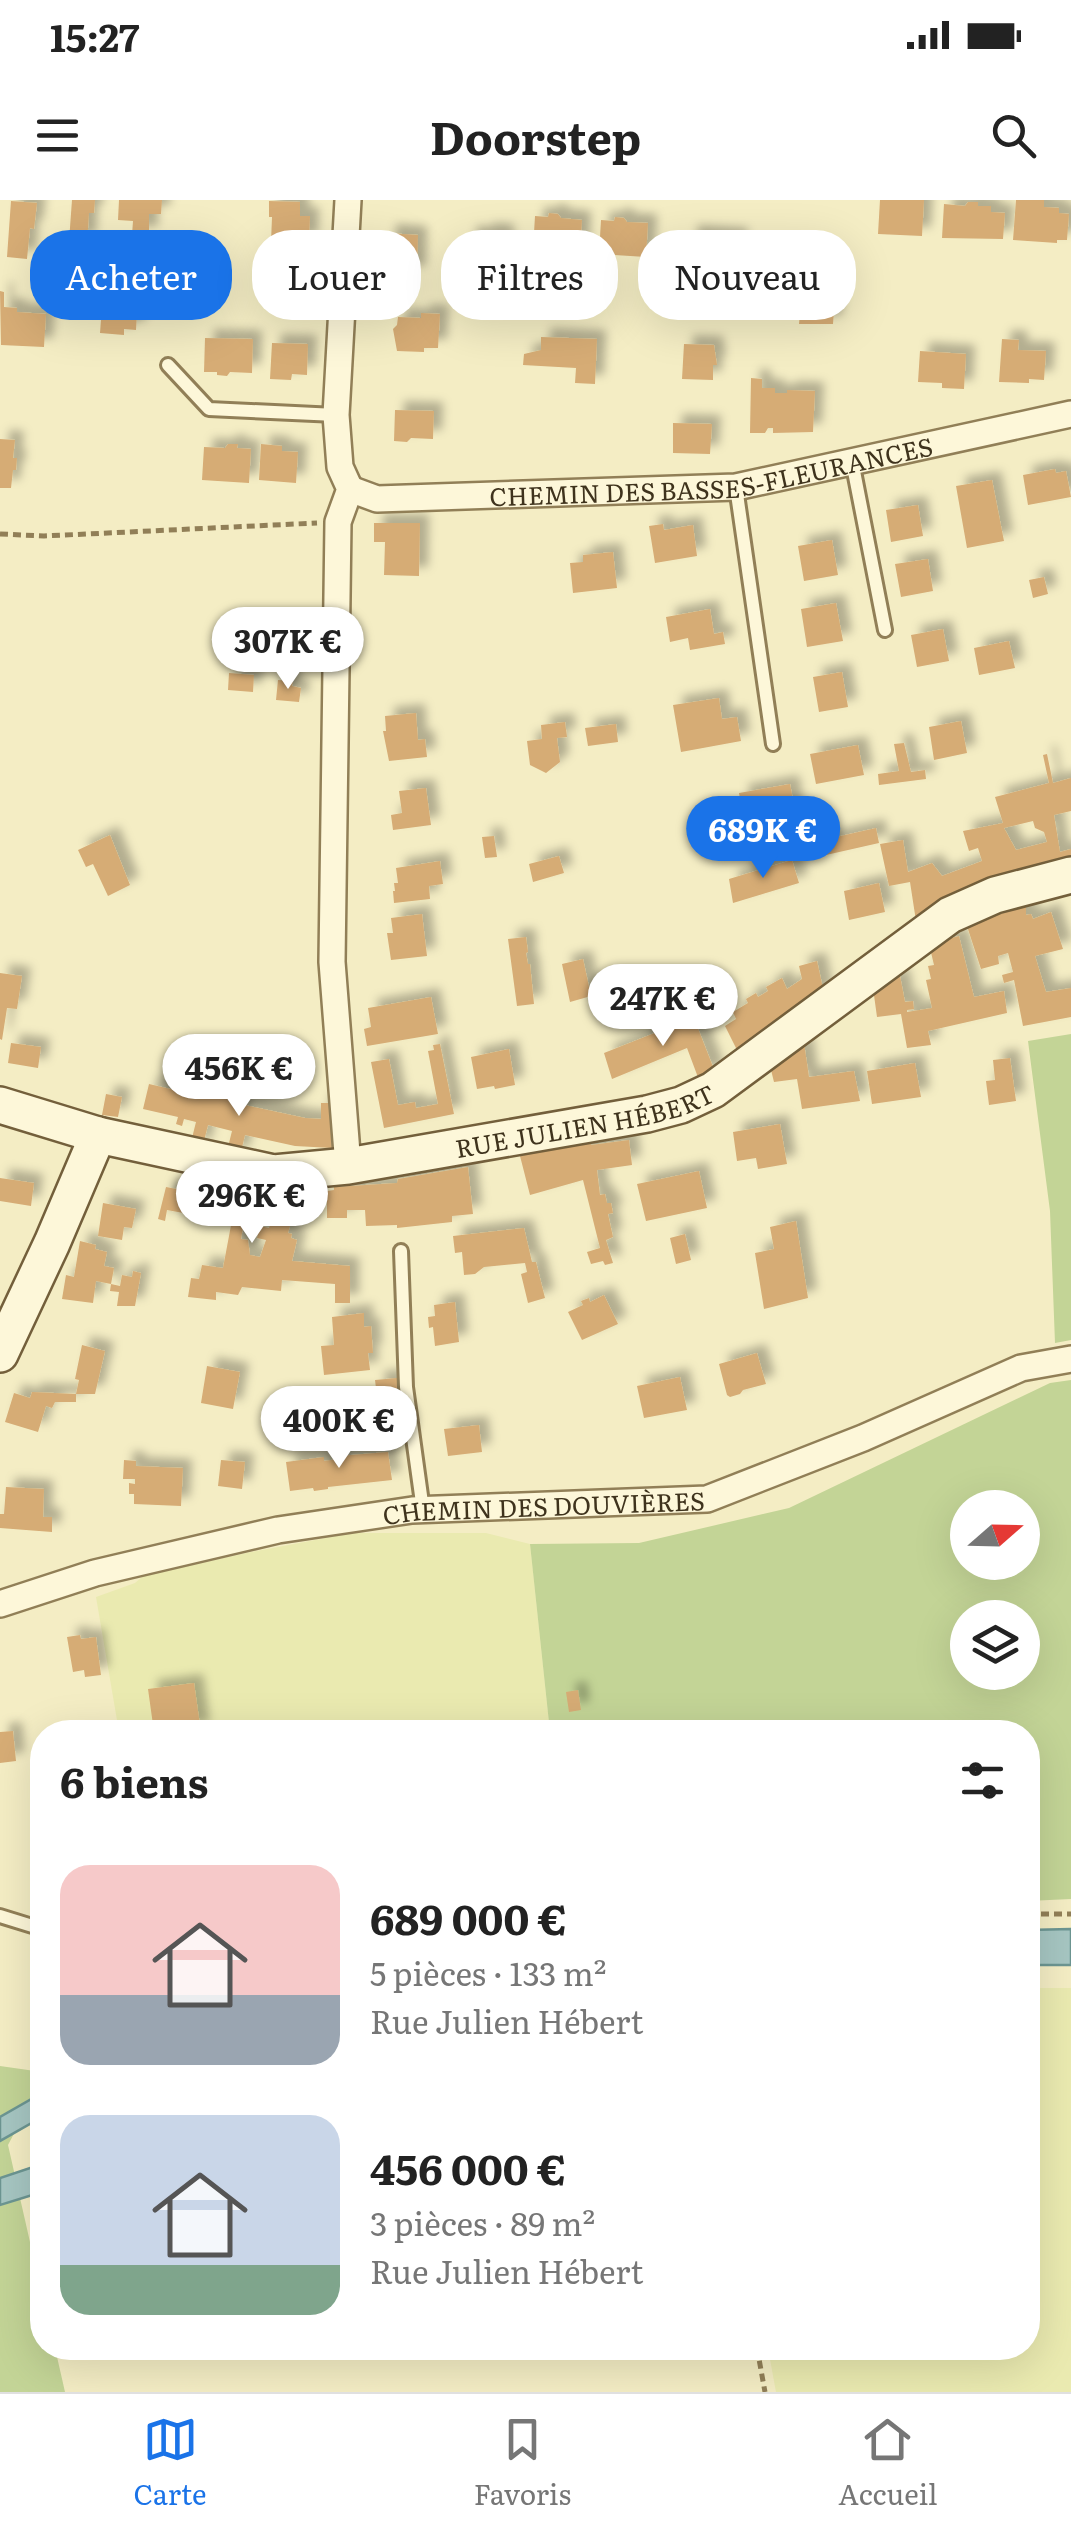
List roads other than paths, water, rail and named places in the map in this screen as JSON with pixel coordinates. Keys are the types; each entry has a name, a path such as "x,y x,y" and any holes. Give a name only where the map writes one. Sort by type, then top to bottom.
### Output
{"street":[{"path":"348,200 336,416 340,467 350,490 338,522 332,962 348,1166"},
{"name":"CHEMIN DES BASSES-FLEURANCES","path":"350,490 377,499 736,487 1071,414"},
{"name":"RUE JULIEN HÉBERT","path":"0,1105 98,1135 274,1174 348,1166 648,1114 713,1090 950,915 995,895 1071,875"},
{"path":"0,1354 98,1135"},
{"name":"CHEMIN DES DOUVIÈRES","path":"0,1604 95,1573 278,1530 423,1510 707,1499 863,1438 1022,1368 1071,1360"}],"lane":[{"path":"168,365 209,409 336,416"},
{"path":"852,462 885,630"},
{"path":"736,487 773,744"},
{"path":"401,1251 406,1387 423,1510"},
{"path":"0,1916 30,1926"}],"water":[{"path":"1071,1929 1071,1965 1040,1965 1040,1930"},
{"path":"30,2100 30,2124 0,2141 0,2117"},
{"path":"30,2168 30,2196 0,2205 0,2178"}]}
